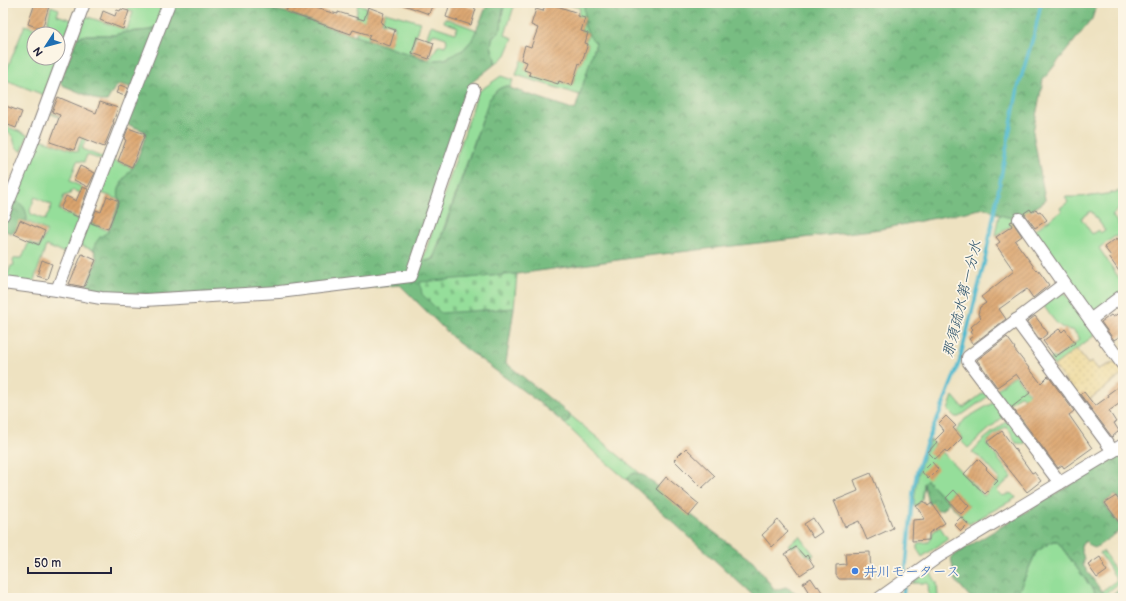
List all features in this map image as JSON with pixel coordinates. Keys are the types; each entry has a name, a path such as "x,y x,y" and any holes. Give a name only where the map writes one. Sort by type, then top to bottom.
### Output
{"street":[{"path":"3,215 32,143 84,3"},
{"path":"57,290 169,3"},
{"path":"3,283 57,290 101,298 144,300 278,292 411,276 474,90"},
{"path":"1019,219 1123,365"},
{"path":"1060,483 968,361 968,356 1064,284"},
{"path":"1090,320 1123,296"},
{"path":"880,598 939,556 1118,448 1016,320"}],"green space":[{"path":"166,3 157,27 151,30 126,32 114,35 86,35 77,38 85,16 127,30 133,12 128,10 127,7 119,5 89,4"},
{"path":"171,3 252,3 285,12 429,61 445,59 463,50 472,40 488,3 505,3 502,13 501,28 493,36 491,45 495,64 471,83 413,258 422,262 434,259 489,100 495,92 502,87 508,86 510,88 575,110 596,43 590,37 585,27 584,3 1097,3 1092,19 1043,80 1033,132 1045,199 1044,202 1022,216 1004,216 985,208 881,229 654,255 517,274 428,282 428,293 438,309 447,312 514,308 506,363 570,415 569,420 565,424 537,401 457,342 400,285 264,297 84,293 97,260 94,249 95,244 100,237 108,232 120,202 120,186 136,162 146,135 144,131 122,122 131,89 130,87 120,84 114,89 107,101 100,101 62,85 60,82 77,38 86,35 114,35 126,32 151,30 162,25"},
{"path":"505,3 515,3 505,35 513,38 506,55 495,64 491,45 493,36 501,28"},
{"path":"564,3 578,3 584,5 596,43 580,95 516,75 521,60 528,62 525,70 572,86 579,63 581,64 588,44 585,43 588,33 581,31 585,19 578,16 580,8"},
{"path":"358,4 367,7 365,15 379,20 372,28 368,39 390,45 395,28 394,25 382,22 385,12 420,22 410,53 428,59 431,58 437,47 441,45 445,46 447,42 446,38 434,34 429,38 427,37 431,25 455,33 458,27 444,22 445,18 477,30 472,40 463,50 445,59 429,61 355,36 360,22 356,17"},
{"path":"51,6 59,9 57,15 72,20 66,35 66,26 46,26"},
{"path":"25,25 28,26 26,26 26,66 54,66 44,95 3,79"},
{"path":"501,76 513,80 510,88 508,86 499,89 489,100 433,259 422,262 478,92"},
{"path":"50,112 90,128 82,149 104,158 104,160 87,155 84,162 77,161 70,181 82,187 80,193 72,190 70,194 64,196 59,210 80,220 67,254 46,246 33,283 3,280 3,274 7,276 11,266 14,265 13,260 15,258 22,258 29,242 39,247 47,231 26,221 27,220 13,203 38,138 77,152 83,135 87,129 49,113","holes":["35,197 52,205 45,220 31,214 30,210"]},
{"path":"3,125 28,135 22,151 16,146 12,135 3,130"},
{"path":"112,160 133,168 120,200 99,192"},
{"path":"1123,190 1123,208 1122,207 1112,215 1119,225 1123,223 1123,242 1118,236 1114,237 1099,248 1123,284 1123,290 1092,314 1032,232 1062,211 1060,208 1068,202 1065,197 1094,196","holes":["1091,211 1105,230 1100,233 1098,230 1092,234 1081,218"]},
{"path":"18,202 22,205 27,214 27,220 19,230 11,233 6,231 3,226 11,206 13,203"},
{"path":"999,215 1015,218 1023,234 1016,226 1009,227 995,235"},
{"path":"88,222 109,231 100,253 80,245"},
{"path":"517,274 514,308 441,313 422,294 420,282"},
{"path":"1060,292 1064,293 1095,335 1054,366 1050,360 1053,357 1055,359 1080,339 1073,330 1068,330 1059,325 1043,305"},
{"path":"1015,375 1040,408 1021,423 1019,421 1032,412 1032,409 1021,395 1007,405 996,390"},
{"path":"986,391 990,395 959,417 955,417 948,410 953,396 963,408"},
{"path":"994,402 1005,415 968,448 961,441 963,438 956,431 965,419"},
{"path":"570,415 642,475 635,473 630,475 627,480 594,452 565,424 569,420"},
{"path":"1008,420 1026,442 1023,444 1016,443 1010,431 1006,427 994,435 986,443 1012,477 997,491 1002,496 1012,493 1016,498 969,524 927,480 924,483 922,501 915,506 914,503 917,479 924,455 931,440 984,496 998,482 999,478 981,458 972,452 983,440","holes":["954,491 969,506 960,514 946,498"]},
{"path":"1123,453 1123,498 1120,499 1115,495 1104,503 1121,527 1121,530 1095,548 1091,547 1086,541 1081,545 1081,548 1084,559 1083,565 1102,592 1109,597 1123,587 1123,598 1099,598 1057,541 1053,541 1036,552 1018,593 1012,598 971,598 955,580 951,557"},
{"path":"635,473 645,476 694,517 753,562 775,590 786,587 798,594 800,598 756,598 627,480 630,475"},
{"path":"927,480 948,502 947,506 942,510 936,510 929,503 926,496 924,483"},
{"path":"940,527 948,539 922,557 917,549 917,545 920,543 929,542 933,532"},
{"path":"800,536 814,555 811,558 808,554 806,555 798,544 791,548 788,545"},
{"path":"1053,541 1057,541 1099,598 1012,598 1018,593 1036,552"},
{"path":"1103,551 1122,581 1105,594 1102,591 1117,580 1100,553"},
{"path":"929,570 937,583 938,598 929,598 928,583 912,583"}],"sand":[{"path":"1076,349 1088,364 1092,362 1098,369 1116,362 1123,371 1123,374 1083,404 1054,366"}],"building":[{"path":"35,3 50,3 43,26 34,26 28,24"},
{"path":"289,3 301,3 325,11 338,14 338,12 364,20 368,7 384,13 381,23 385,25 384,26 395,30 390,46 368,39 370,35 353,30 351,34 286,12"},
{"path":"401,3 433,3 429,14"},
{"path":"450,3 457,3 476,9 471,25 446,17"},
{"path":"551,4 578,13 578,16 585,18 581,31 588,33 585,43 588,44 581,64 579,63 572,86 559,81 558,84 529,75 530,72 524,70 527,62 521,60 525,45 531,47 538,28 531,25 536,9 543,11 545,5 550,7"},
{"path":"121,9 129,11 123,29 100,20 103,11 115,16 117,10 120,11"},
{"path":"417,37 434,43 429,59 412,53"},
{"path":"120,85 128,88 125,96 116,93"},
{"path":"58,97 96,113 100,102 118,108 104,147 79,137 74,150 50,142 60,115 52,112"},
{"path":"3,105 22,112 16,128 3,123"},
{"path":"128,128 145,134 132,167 118,161 126,140 124,139"},
{"path":"80,166 95,173 88,187 74,180"},
{"path":"82,187 88,189 78,217 60,209 66,196 76,201"},
{"path":"107,196 119,201 108,229 91,223 96,210 101,212"},
{"path":"1030,209 1032,212 1036,209 1038,212 1040,211 1047,220 1035,228 1024,213"},
{"path":"20,220 45,231 39,245 14,234"},
{"path":"1012,221 1022,236 1015,241 1049,285 1033,298 1027,289 999,309 1006,319 973,344 969,339 973,336 970,332 973,329 971,327 981,318 978,314 980,307 986,303 981,297 1014,271 996,245 1000,242 996,237 1012,226 1010,222"},
{"path":"1117,238 1123,246 1123,277 1104,247"},
{"path":"82,254 96,260 84,287 69,284"},
{"path":"42,260 52,264 47,279 37,276"},
{"path":"1123,310 1123,334 1114,340 1101,322 1111,315 1113,317"},
{"path":"1035,316 1048,333 1040,340 1027,322"},
{"path":"1059,329 1062,332 1065,329 1075,343 1055,357 1043,341"},
{"path":"1007,337 1015,348 1014,349 1041,383 1048,376 1074,411 1069,415 1092,448 1064,468 1062,465 1058,468 1012,407 1030,393 1016,374 997,387 977,360"},
{"path":"1123,383 1123,401 1109,411 1116,422 1114,423 1119,431 1112,437 1080,394 1084,392 1095,406"},
{"path":"946,416 956,426 953,428 962,438 947,453 945,450 935,459 928,452 937,442 935,440 944,431 938,424"},
{"path":"1002,431 1032,473 1034,472 1041,481 1027,492 987,442"},
{"path":"686,448 715,476 702,488 674,460"},
{"path":"978,459 998,481 985,494 964,474"},
{"path":"932,462 938,469 928,479 922,472"},
{"path":"871,473 893,528 867,540 859,521 845,527 834,501 858,491 854,480"},
{"path":"666,477 699,504 689,516 656,489"},
{"path":"954,490 969,506 961,514 946,498"},
{"path":"1116,496 1123,507 1123,528 1105,503"},
{"path":"924,501 928,506 932,503 945,523 929,533 929,540 912,541 913,520 925,519 916,506"},
{"path":"961,517 968,524 961,531 954,524"},
{"path":"813,518 822,532 813,538 804,524"},
{"path":"778,520 788,532 772,547 762,535"},
{"path":"796,547 805,557 807,555 814,566 800,575 785,554"},
{"path":"870,552 871,579 839,579 836,575 836,565 846,564 845,553"},
{"path":"1100,557 1107,571 1097,578 1088,565"},
{"path":"811,578 826,598 812,598 803,583"}],"waterway":[{"name":"那須疏水第一分水","path":"905,577 913,492 917,471 924,449 959,363 985,260 1018,88 1035,31 1041,3"},
{"name":"那須疏水第一分水","path":"903,598 904,585"}],"place":[{"name":"井川モータース","path":"855,571"}]}
